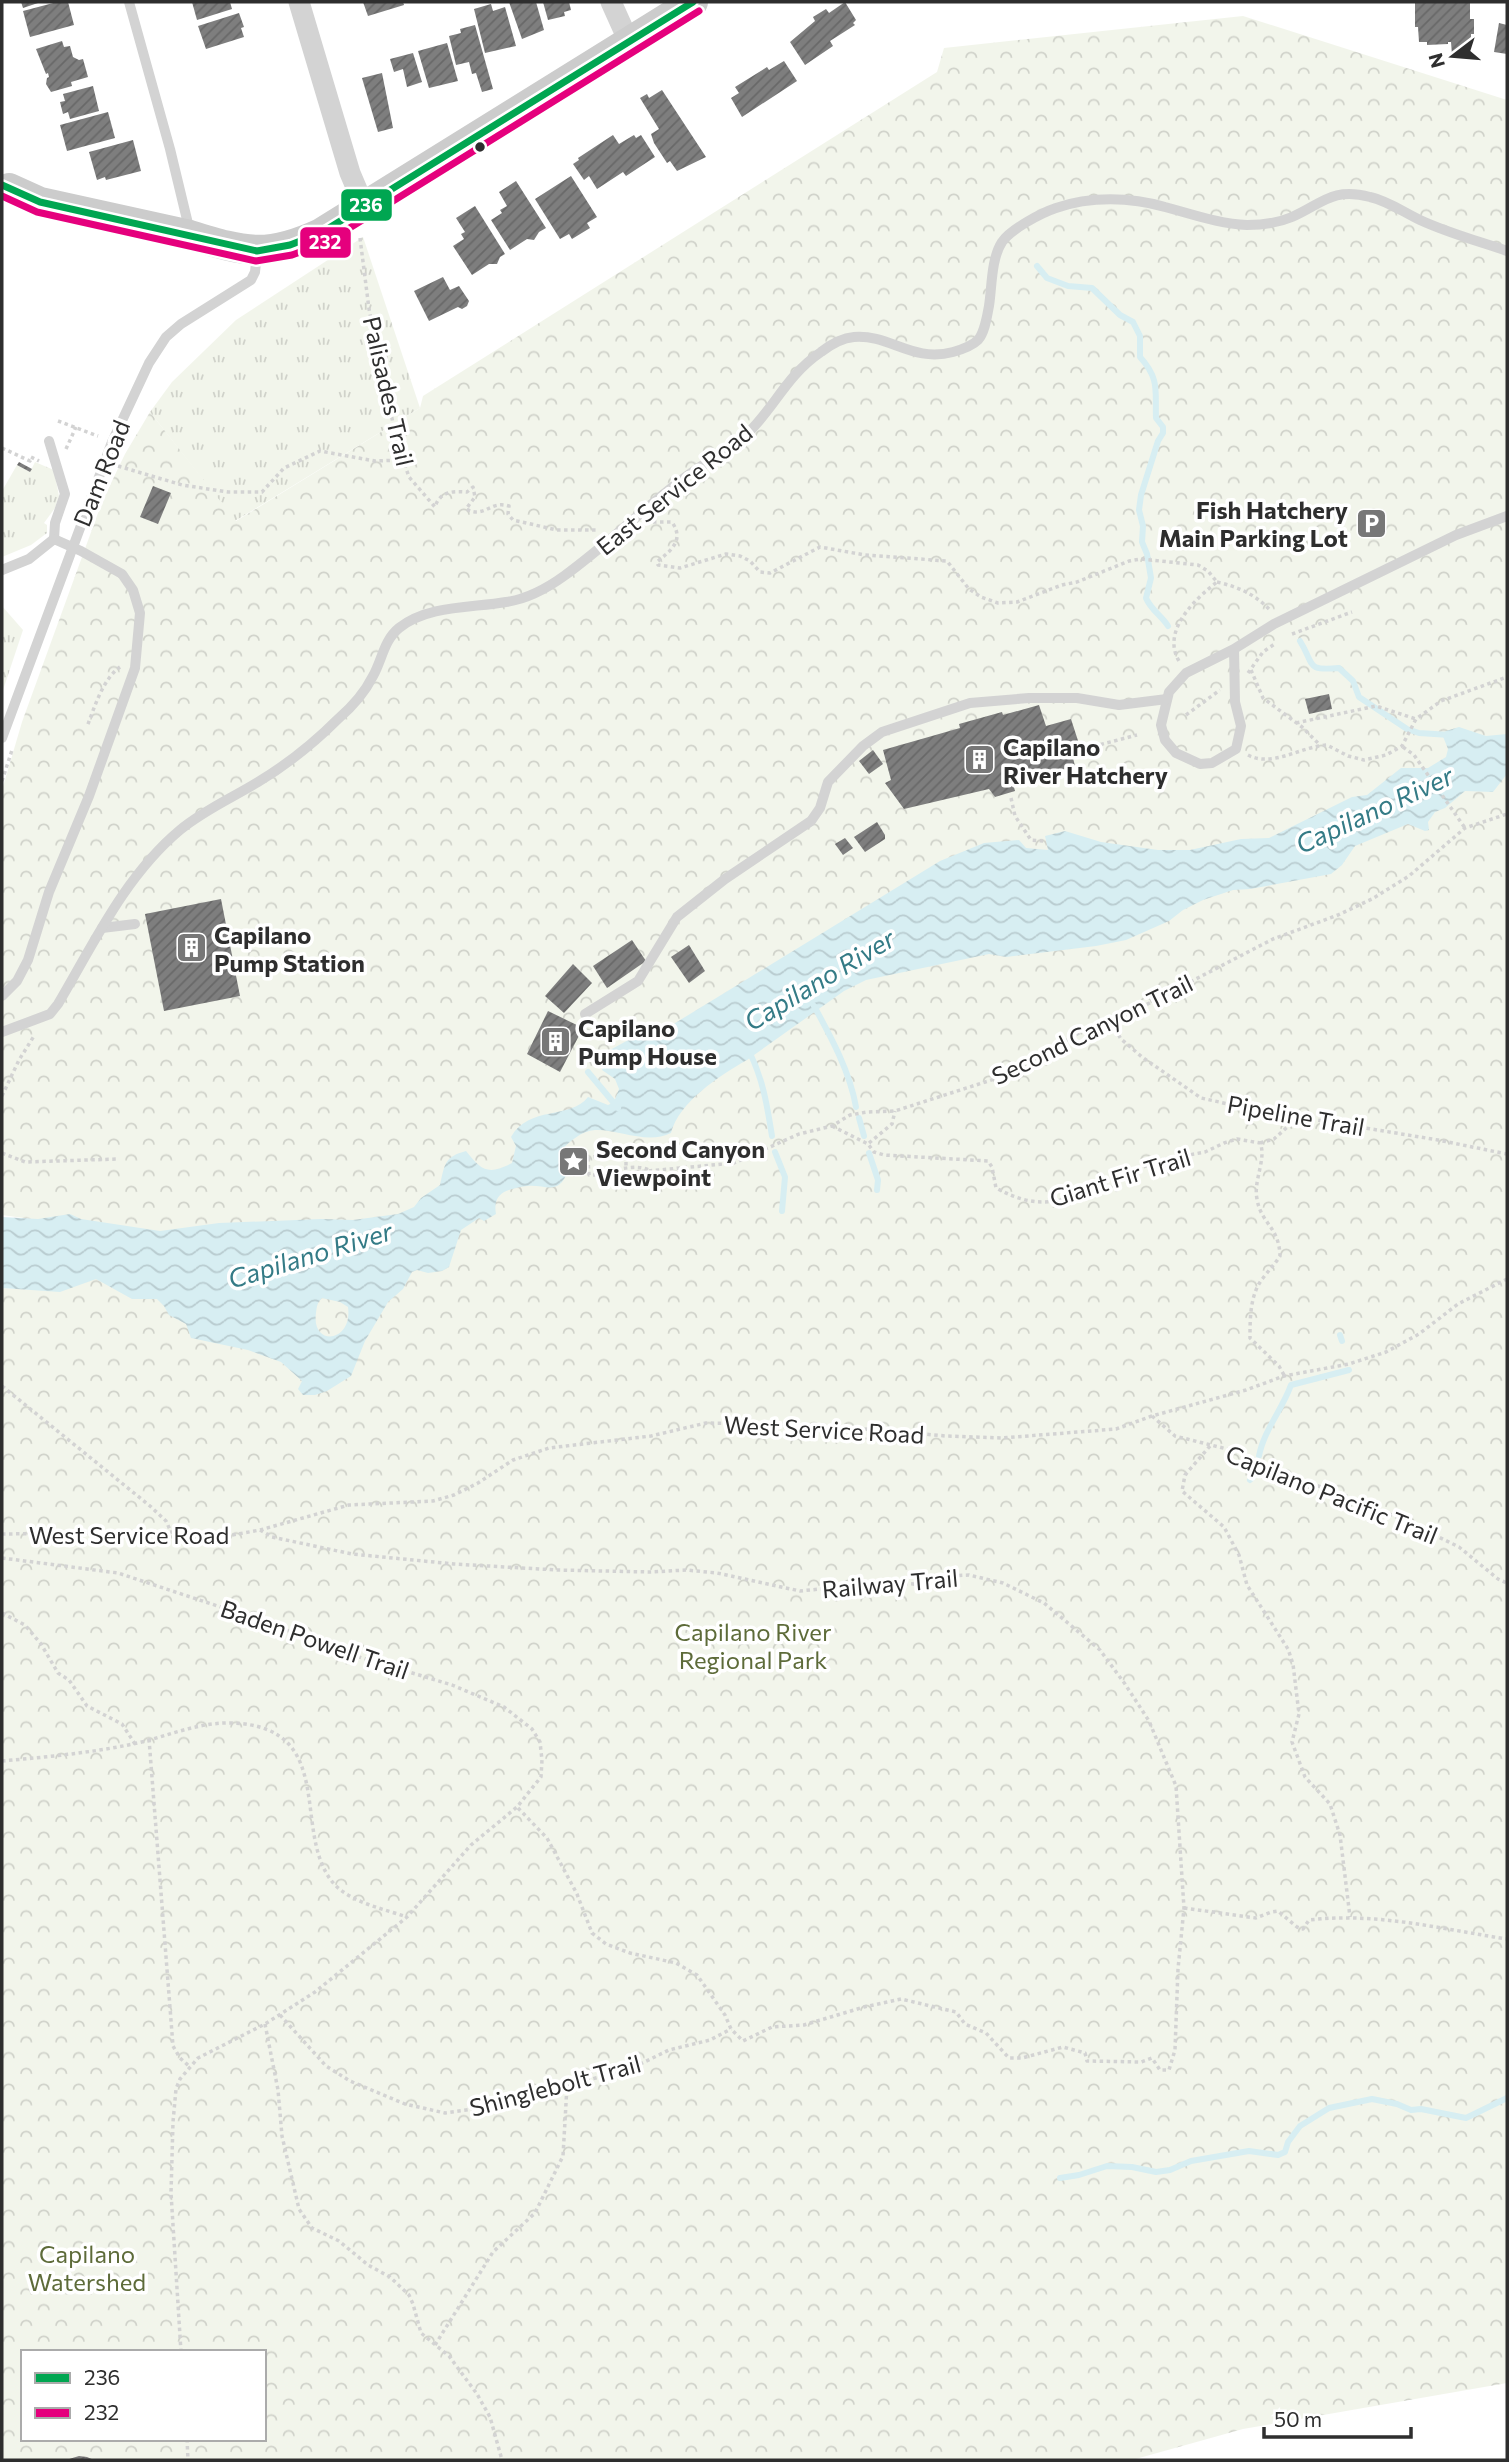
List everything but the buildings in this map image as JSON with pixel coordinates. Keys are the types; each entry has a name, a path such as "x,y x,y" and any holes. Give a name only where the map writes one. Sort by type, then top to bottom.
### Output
{"main road":[{"path":"9,188 40,202 257,251 301,243 361,219 693,2"}],"street":[{"path":"299,2 361,219"},
{"path":"611,2 629,42"}],"lane":[{"path":"129,2 170,149 190,235"},
{"name":"East Service Road","path":"50,1014 124,893 147,863 176,833 206,810 286,765 344,714 371,680 388,640 400,627 420,616 509,602 539,592 571,571 678,482 743,438 801,367 841,340 871,338 922,356 947,354 979,340 987,321 996,259 1002,241 1032,218 1057,207 1089,200 1122,200 1158,205 1226,223 1250,225 1273,223 1293,217 1334,195 1350,194 1380,200 1421,221 1507,251"},
{"name":"Dam Road","path":"2,738 112,442 149,363 166,337 181,324 251,280 255,272 257,251"},
{"path":"2,570 29,559 54,539 55,523 65,494 49,442"},
{"path":"1234,649 1235,702 1241,726 1236,749 1212,763 1200,764 1176,753 1165,740 1161,725 1169,692 1186,673 1234,649 1275,624 1456,535 1507,516"},
{"path":"2,996 17,981 28,960 53,881 89,796 135,668 140,612 133,590 122,574 54,539"},
{"path":"585,1014 638,981 677,917 725,879 811,821 820,808 828,782 863,746 882,732 970,704 1029,698 1077,698 1119,705 1167,699"},
{"path":"102,928 135,924"},
{"path":"2,1032 50,1014"}],"path":[{"name":"Palisades Trail","path":"361,219 369,309 402,460 409,477 435,507 444,493 467,492 472,487 475,497 466,509 471,512 485,512 493,505 504,504 509,506 508,514 513,520 557,530 601,530 672,522 678,540 671,551 657,562 658,565 669,567 692,565 726,554 740,556 760,572 770,573 820,547 865,555 933,558 947,561 969,589 998,603 1017,602 1129,561 1141,559 1198,565 1208,571 1217,582 1236,586 1256,596 1271,612 1275,624"},
{"path":"58,421 104,438"},
{"path":"3,450 30,461"},
{"path":"117,465 182,485 228,492 262,492 284,468 320,451 374,461 402,460"},
{"path":"113,477 122,455"},
{"path":"1178,661 1173,645 1185,613 1199,596 1217,582"},
{"path":"1290,635 1352,611"},
{"path":"1247,675 1263,652 1281,639"},
{"path":"88,724 114,671 121,666 135,668"},
{"path":"1251,670 1263,698 1320,745"},
{"path":"1236,749 1255,759 1294,754 1320,745 1327,745 1348,756 1364,760 1386,755 1402,746 1415,721 1436,705 1507,677"},
{"path":"1186,715 1220,690"},
{"path":"1296,723 1381,707 1415,721"},
{"path":"1087,748 1137,735"},
{"path":"1402,746 1414,755 1465,828 1507,814"},
{"path":"2,781 12,749"},
{"path":"1011,799 1015,817 1031,840 1044,841"},
{"name":"Second Canyon Trail","path":"606,1175 734,1163 799,1134 832,1126 850,1115 895,1111 1007,1075 1079,1033 1111,1023 1273,939 1372,899 1409,876 1465,828"},
{"path":"2,1096 19,1060 50,1014"},
{"name":"Pipeline Trail","path":"1111,1023 1121,1039 1142,1057 1201,1098 1296,1119 1311,1119 1438,1140 1507,1154"},
{"path":"868,1144 892,1124 895,1111"},
{"path":"1284,1376 1279,1366 1250,1338 1251,1311 1256,1289 1280,1256 1275,1232 1261,1213 1256,1198 1256,1183 1263,1150 1260,1143 1275,1139 1296,1119"},
{"name":"Giant Fir Trail","path":"832,1126 868,1144 874,1152 884,1155 988,1161 992,1167 996,1188 1025,1201 1044,1203 1061,1200 1161,1160 1205,1152 1237,1139 1260,1143"},
{"path":"2,1153 24,1162 118,1159"},
{"path":"573,1162 610,1153 626,1153 626,1168"},
{"path":"588,1158 589,1175 606,1175 610,1170 626,1168 644,1167 651,1171"},
{"name":"West Service Road","path":"2,1534 172,1532 221,1537 260,1530 349,1505 433,1501 454,1495 478,1483 513,1460 549,1448 651,1436 706,1423 820,1425 1002,1438 1115,1429 1284,1376 1349,1364 1385,1352 1419,1334 1458,1304 1507,1279"},
{"path":"2,1386 150,1506 166,1521 172,1532"},
{"name":"Capilano Pacific Trail","path":"1152,1416 1175,1436 1238,1452 1287,1475 1358,1500 1412,1524 1459,1547 1498,1579 1507,1583"},
{"path":"1210,1446 1185,1475 1182,1491 1224,1527 1238,1555 1247,1585 1288,1649 1293,1664 1299,1714 1292,1742 1306,1777 1329,1804 1340,1835 1350,1917"},
{"name":"Railway Trail","path":"260,1530 272,1537 352,1554 557,1570 686,1570 717,1573 800,1591 881,1583 919,1584 944,1576 969,1575 1003,1583 1044,1603 1100,1650 1149,1721 1176,1786 1184,1908"},
{"name":"Baden Powell Trail","path":"2,1558 117,1573 263,1621 346,1653 452,1685 504,1707 532,1729 540,1742 541,1777 517,1807 471,1845 407,1917 347,1967 279,2015 213,2049 189,2066"},
{"path":"2,1613 24,1625 41,1644 58,1673 69,1681 87,1706 122,1724 135,1744"},
{"path":"2,1762 135,1744 190,1728 232,1723 254,1726 278,1735 288,1742 300,1764 311,1804 319,1852 330,1879 355,1899 407,1917"},
{"path":"149,1739 173,2046 180,2059 189,2066 176,2089 173,2122 171,2193 181,2350"},
{"path":"517,1807 547,1838 577,1894 593,1933 606,1944 630,1953 676,1963 697,1975 725,2015 731,2029 743,2041 772,2027 804,2025 901,1999 956,2012 965,2024 986,2033 1009,2058 1022,2058 1063,2047 1085,2053 1087,2061 1141,2062 1152,2058 1160,2070 1169,2070 1175,2050 1178,1969 1184,1908 1256,1918 1278,1911 1303,1929 1309,1920 1350,1917 1426,1925 1507,1939"},
{"name":"Shinglebolt Trail","path":"279,2015 326,2066 350,2081 405,2104 445,2113 481,2108 630,2068 669,2050 710,2040 731,2029"},
{"path":"265,2024 278,2090 282,2136 299,2209 312,2228 339,2241 368,2265 390,2277 409,2295 421,2333 449,2356 490,2417 502,2460"},
{"path":"435,2345 493,2252 535,2213 563,2156 567,2086"},
{"path":"187,2441 188,2460"}],"green space":[{"name":"Capilano River Regional Park","path":"1243,16 1507,100 1507,2383 1243,2429 1132,2460 2,2460 2,1288 34,1290 38,1220 2,1215 2,790 22,722 102,502 125,454 150,412 236,521 420,408 423,396 937,72 944,48"},
{"path":"363,237 420,408 235,521 150,412 172,382 236,320"},
{"path":"35,462 54,470 59,496 55,508 44,523 47,525 47,533 31,545 2,557 2,491 17,465 30,472"},
{"path":"2,606 23,630 2,693"}],"water":[{"name":"Capilano River","path":"1459,727 1486,736 1507,734 1507,774 1493,792 1465,791 1445,808 1435,812 1428,822 1429,830 1408,824 1355,846 1342,865 1331,874 1233,890 1203,900 1169,921 1126,940 1006,957 989,954 866,980 844,991 713,1082 691,1100 675,1122 671,1133 652,1137 595,1130 581,1134 562,1149 561,1154 568,1171 560,1184 551,1188 527,1186 503,1193 496,1201 496,1214 484,1221 479,1218 461,1230 449,1267 428,1273 417,1270 412,1272 403,1289 388,1302 365,1341 351,1376 327,1391 303,1395 298,1389 302,1381 281,1362 248,1350 191,1338 186,1324 169,1315 157,1299 132,1299 96,1279 60,1292 2,1288 2,1217 38,1219 70,1214 81,1219 160,1231 219,1223 353,1220 398,1214 414,1207 421,1198 440,1185 445,1167 453,1156 466,1151 481,1167 491,1170 504,1167 512,1163 516,1146 511,1137 528,1120 571,1108 588,1097 608,1105 614,1102 619,1089 615,1079 602,1070 610,1050 643,1032 672,1025 940,861 984,843 1019,840 1026,848 1048,850 1045,836 1065,831 1101,842 1158,850 1190,850 1241,839 1269,838 1352,797 1367,795 1401,768 1428,768 1446,757 1448,749 1442,734","holes":["322,1298 340,1302 348,1307 348,1319 339,1334 325,1336 316,1324 318,1303"]}],"waterway":[{"path":"1037,266 1047,278 1068,286 1092,288 1120,315 1133,322 1140,336 1140,357 1154,379 1156,418 1163,427 1141,495 1139,510 1143,526 1142,542 1151,578 1146,598 1168,626"},
{"path":"1300,641 1312,665 1339,668 1353,681 1359,697 1407,729 1419,733 1450,735"},
{"name":"Capilano River","path":"814,1006 845,1068 856,1107"},
{"path":"749,1051 761,1082 772,1136"},
{"path":"588,1072 618,1108"},
{"path":"859,1118 864,1136"},
{"path":"775,1152 785,1177 782,1211"},
{"path":"869,1153 878,1180 877,1190"},
{"path":"1340,1335 1342,1341"},
{"path":"1259,1456 1265,1437 1291,1385 1349,1370"},
{"path":"1250,1480 1256,1474 1257,1466"},
{"path":"1060,2178 1107,2166 1156,2172 1170,2170 1191,2161 1249,2151 1278,2155 1285,2152 1288,2142 1300,2126 1329,2108 1372,2099 1411,2110 1421,2109 1466,2118 1507,2098"}],"transit line":[{"name":"236","path":"2,185 40,202 257,251 290,245 321,233 693,2"},
{"name":"232","path":"2,196 37,212 256,261 292,255 327,242 699,11"}],"place":[{"name":"Fish Hatchery Main Parking Lot","path":"1371,523"},
{"name":"Capilano River Hatchery","path":"980,760"},
{"name":"Capilano Pump Station","path":"191,948"},
{"name":"Capilano Pump House","path":"555,1041"},
{"name":"Second Canyon Viewpoint","path":"573,1162"}],"park label":[{"name":"Capilano Watershed","path":"87,2267"}]}
